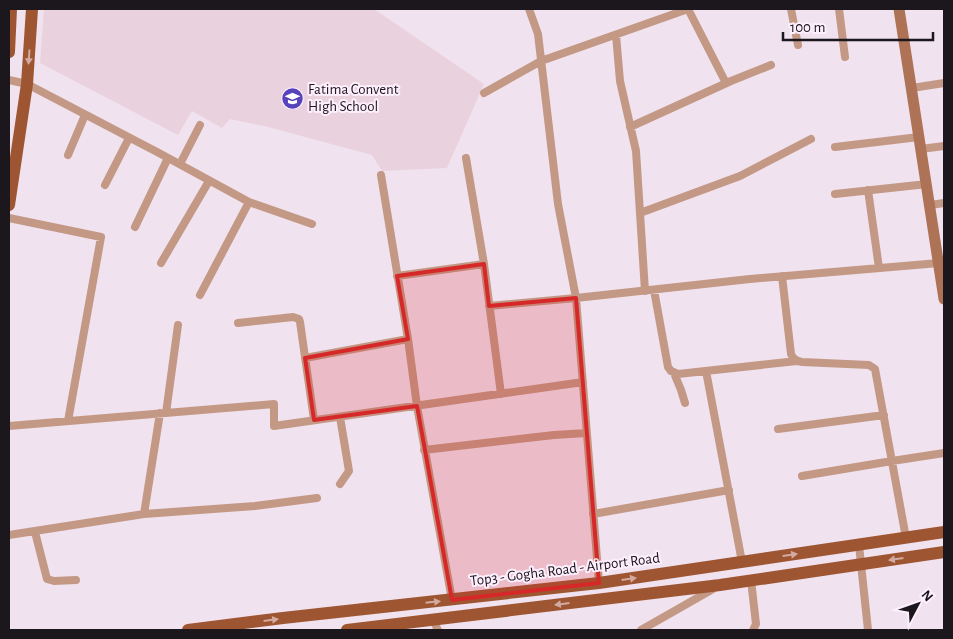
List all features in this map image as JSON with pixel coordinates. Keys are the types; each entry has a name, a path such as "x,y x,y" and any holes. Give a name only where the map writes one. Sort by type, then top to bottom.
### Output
{"main road":[{"path":"9,52 12,9"},
{"path":"9,205 27,84 32,9"},
{"name":"Top3 - Gogha Road - Airport Road","path":"188,630 599,583 944,532"},
{"path":"347,630 436,625 944,552"}],"street":[{"path":"529,9 538,34 558,204 576,298 599,583"},
{"path":"484,93 541,61 688,9 726,83"},
{"path":"791,9 798,45"},
{"path":"839,9 845,57"},
{"path":"899,9 930,205 941,250 939,263 944,299"},
{"path":"616,35 620,81 636,151 645,291"},
{"path":"630,127 726,83 771,65"},
{"path":"9,80 27,84 249,202 312,224"},
{"path":"912,88 944,83"},
{"path":"68,155 85,115"},
{"path":"180,164 200,125"},
{"path":"835,147 920,137"},
{"path":"105,185 129,138"},
{"path":"640,213 740,176 811,139"},
{"path":"921,150 944,146"},
{"path":"135,227 168,158"},
{"path":"466,158 484,264 501,394"},
{"path":"381,175 408,339 416,406 452,600"},
{"path":"161,263 209,180"},
{"path":"835,194 927,184"},
{"path":"868,190 879,268"},
{"path":"200,295 249,202"},
{"path":"930,205 944,203"},
{"path":"9,218 101,237 68,421"},
{"path":"489,306 782,276 939,263"},
{"path":"397,276 484,264"},
{"path":"782,276 791,354 797,361"},
{"path":"654,290 668,367 674,373 685,403"},
{"path":"238,323 296,317 300,322 314,420"},
{"path":"144,514 178,325"},
{"path":"305,358 408,339"},
{"path":"674,373 797,361 869,365 872,367 876,373 906,538"},
{"path":"706,371 742,562"},
{"path":"9,426 274,404 274,426 583,382"},
{"path":"778,429 884,415"},
{"path":"340,417 348,471 340,484"},
{"path":"424,450 587,433"},
{"path":"802,476 944,453"},
{"path":"594,514 729,490"},
{"path":"9,535 144,514 255,506 317,498"},
{"path":"36,532 48,579 54,581 76,580"},
{"path":"859,545 868,630"},
{"path":"751,580 756,624 753,630"},
{"path":"640,630 720,585"}],"highlighted area":[{"path":"484,264 489,306 576,298 599,583 452,600 417,406 314,420 305,358 408,339 397,276"}],"shaded area":[{"name":"Fatima Convent High School","path":"44,9 374,9 484,84 447,168 382,171 372,155 268,127 230,119 222,128 192,111 178,135 40,63"}],"place":[{"name":"Fatima Convent High School","path":"292,98"}]}
